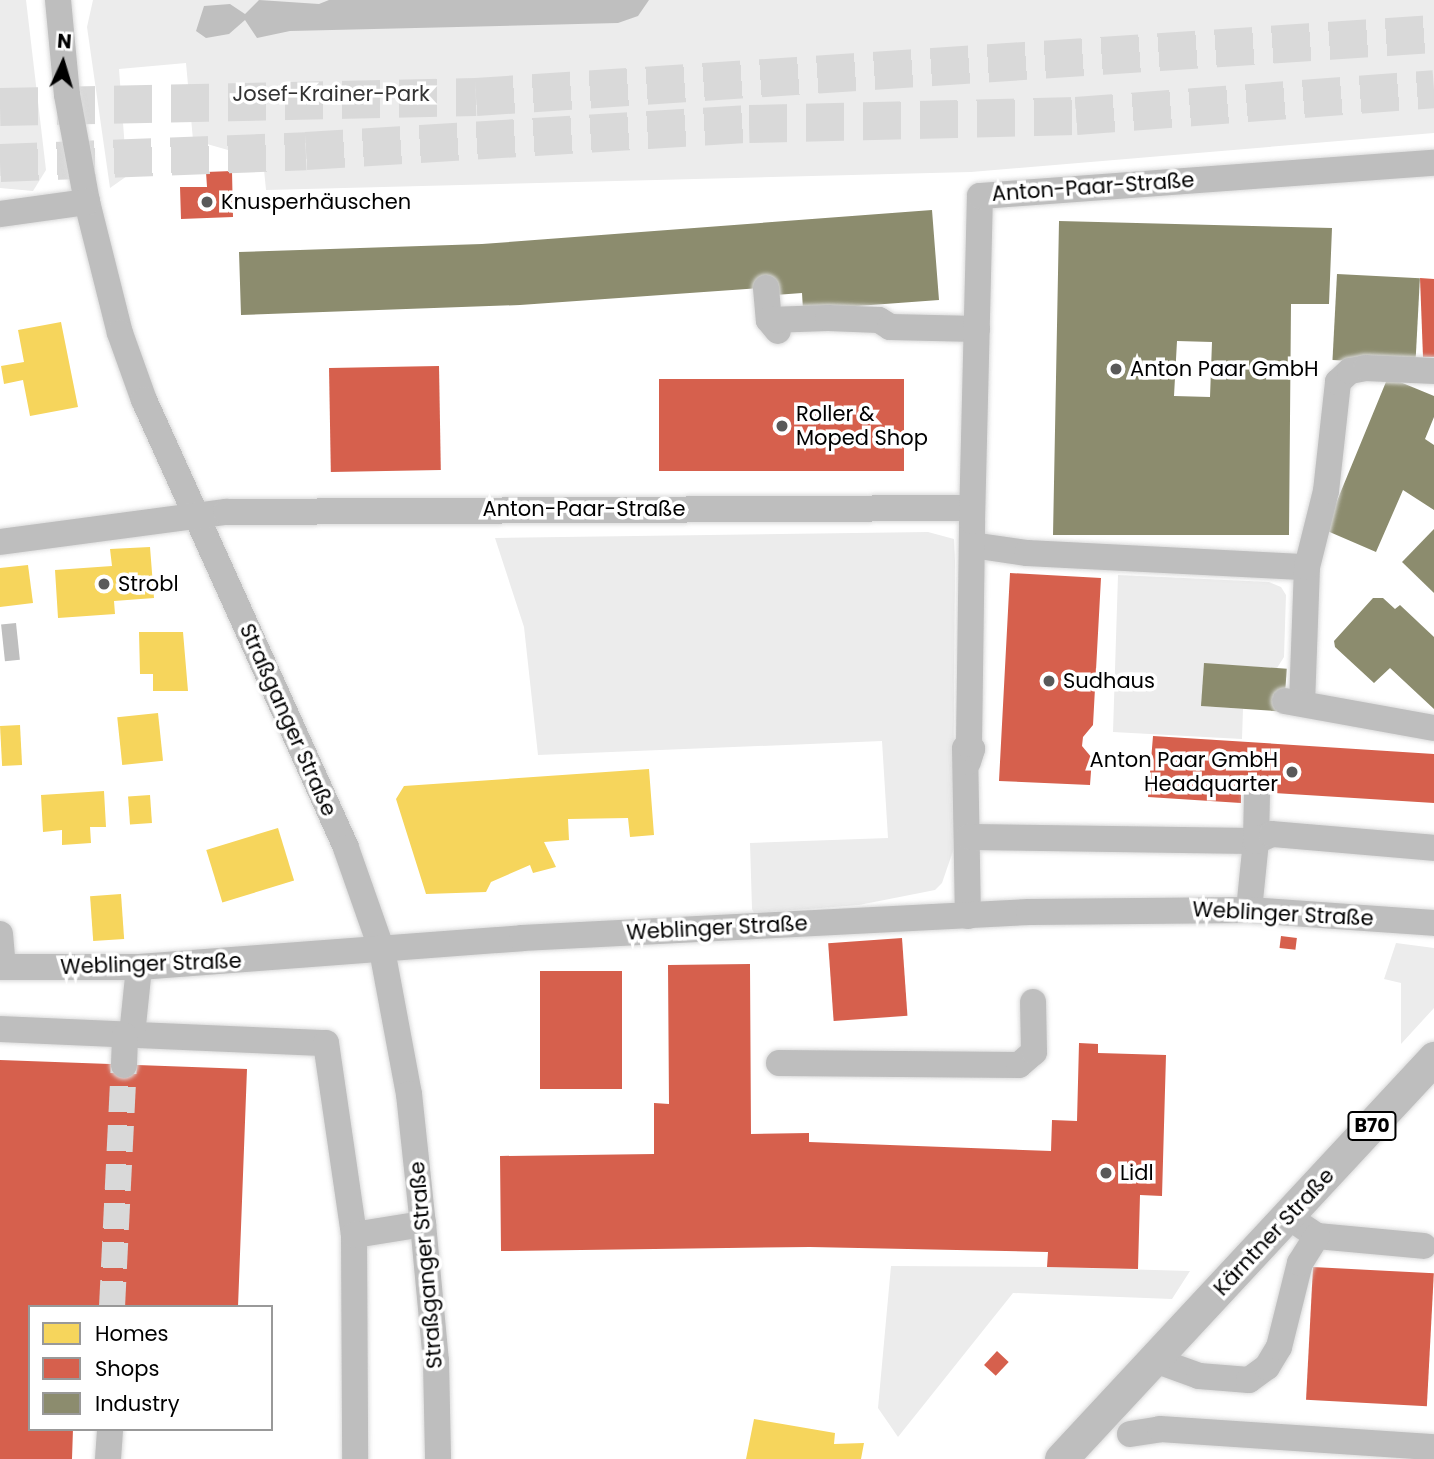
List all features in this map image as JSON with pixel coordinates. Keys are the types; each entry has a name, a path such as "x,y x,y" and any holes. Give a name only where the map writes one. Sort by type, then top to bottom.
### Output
{"main road":[{"name":"Kärntner Straße","path":"1061,1459 1289,1217 1434,1058"}],"street":[{"name":"Straßganger Straße","path":"58,0 67,95 87,202 124,344 197,516 346,848 382,950 409,1094 424,1224 436,1362 438,1459"},
{"name":"Anton-Paar-Straße","path":"968,916 972,508 980,195 1434,163"},
{"path":"0,214 87,202"},
{"path":"766,288 769,320 776,331 879,334 890,327"},
{"path":"769,320 825,313 879,320 890,327 977,329"},
{"path":"1434,371 1366,368 1343,374 1338,382 1326,491 1307,567 1294,691 1434,728"},
{"name":"Anton-Paar-Straße","path":"0,542 197,516 301,510 972,508"},
{"path":"972,545 1027,553 1307,567"},
{"path":"1248,910 1256,841 1257,792"},
{"path":"968,836 1256,841 1280,832 1434,848"},
{"name":"Weblinger Straße","path":"1,967 139,967 522,938 968,916 1248,910 1434,923"},
{"path":"0,934 1,967"},
{"path":"124,1065 139,967"},
{"path":"779,1063 1019,1065 1034,1052 1032,1002"},
{"path":"0,1029 326,1043 354,1236 355,1459"},
{"path":"1289,1217 1317,1236 1424,1247"},
{"path":"354,1236 424,1224"},
{"path":"1155,1360 1199,1376 1249,1380 1267,1367 1279,1347 1300,1263 1317,1236"},
{"path":"1112,1405 1129,1447 1160,1429 1434,1447"},
{"path":"108,1459 110,1431"}],"green space":[{"path":"0,0 26,0 46,170 33,191 0,188"},
{"name":"Josef-Krainer-Park","path":"93,0 1434,0 1434,133 971,172 266,190 263,160 193,140 186,63 119,69 127,176 110,188 87,27"},
{"path":"928,532 954,539 955,561 953,851 942,883 935,890 859,905 754,913 752,909 750,843 888,838 882,741 538,755 524,627 495,538"},
{"path":"1118,575 1269,582 1281,587 1286,595 1284,657 1277,668 1204,664 1202,706 1243,709 1242,739 1113,732"},
{"path":"1396,943 1434,948 1434,1008 1401,1044 1401,983 1384,979"},
{"path":"891,1266 1190,1271 1172,1299 1013,1293 898,1437 878,1408"}],"shaded area":[{"path":"259,0 319,4 329,0 649,0 638,16 618,23 290,31 257,38 245,20 229,34 206,38 196,31 204,6 230,4 245,14"},
{"path":"16,623 20,660 5,661 1,625"}],"building: Homes":[{"path":"61,322 78,407 30,416 23,380 4,384 1,366 24,362 18,330"},
{"name":"Strobl","path":"150,547 154,598 114,601 115,614 58,618 55,570 112,566 110,549"},
{"path":"28,565 33,603 0,607 0,568"},
{"path":"139,632 183,632 188,691 153,691 153,674 140,674"},
{"path":"158,713 163,761 122,765 117,717"},
{"path":"20,725 22,765 2,766 0,726"},
{"path":"649,769 654,835 630,837 628,818 568,819 569,840 544,842 556,867 533,873 530,865 491,882 486,892 426,894 396,799 404,786"},
{"path":"104,791 106,827 90,827 91,843 62,845 62,830 43,832 41,795"},
{"path":"150,795 152,823 130,824 128,797"},
{"path":"278,828 294,881 222,903 206,850"},
{"path":"121,894 124,939 93,941 90,896"},
{"path":"754,1419 835,1433 834,1444 864,1443 861,1459 746,1459"}],"building: Shops":[{"name":"Knusperhäuschen","path":"232,171 233,217 181,219 180,187 207,187 206,172"},
{"path":"1420,278 1434,279 1434,357 1423,357"},
{"path":"439,366 441,470 331,472 329,368"},
{"name":"Roller & Moped Shop","path":"659,379 904,379 904,471 659,471"},
{"name":"Sudhaus","path":"1010,573 1101,578 1093,725 1083,737 1082,746 1092,758 1090,785 999,781"},
{"name":"Anton Paar GmbH Headquarter","path":"1153,736 1434,754 1434,803 1241,791 1241,803 1148,797"},
{"path":"1281,936 1297,938 1295,950 1280,948"},
{"path":"902,938 907,1016 834,1021 828,943"},
{"path":"750,964 751,1134 809,1133 809,1142 1051,1151 1052,1120 1077,1121 1079,1043 1098,1044 1098,1053 1166,1055 1162,1196 1140,1195 1138,1269 1047,1267 1048,1252 810,1247 501,1251 500,1156 654,1154 654,1103 669,1104 668,965"},
{"path":"540,971 622,971 622,1089 540,1089"},
{"path":"0,1060 247,1069 238,1305 28,1305 28,1431 73,1431 72,1459 0,1459"},
{"path":"1313,1267 1434,1273 1427,1406 1306,1400"},
{"path":"997,1351 1009,1362 996,1376 984,1365"}],"building: Industry":[{"path":"932,210 939,300 803,310 802,293 775,295 775,287 520,305 241,315 239,252 482,244"},
{"name":"Anton Paar GmbH","path":"1059,221 1332,228 1329,304 1291,304 1289,535 1053,535","holes":["1177,341 1212,342 1210,397 1174,396"]},
{"path":"1337,274 1420,278 1415,364 1332,360"},
{"path":"1388,377 1434,396 1434,417 1425,439 1434,445 1434,510 1403,490 1376,552 1325,530"},
{"path":"1434,529 1434,593 1402,562"},
{"path":"1373,598 1383,598 1395,609 1400,605 1434,637 1434,709 1390,668 1374,683 1335,647 1334,641"},
{"path":"1204,663 1287,669 1284,712 1201,706"}],"tunnel":[{"path":"0,107 476,97 1434,34"},
{"path":"0,163 306,151 749,124 1076,116 1434,89"},
{"path":"112,1305 124,1065"}],"place":[{"name":"Knusperhäuschen","path":"207,202"},
{"name":"Anton Paar GmbH","path":"1116,369"},
{"name":"Roller & Moped Shop","path":"782,426"},
{"name":"Strobl","path":"104,584"},
{"name":"Sudhaus","path":"1049,681"},
{"name":"Anton Paar GmbH Headquarter","path":"1292,772"},
{"name":"Lidl","path":"1106,1173"}]}
